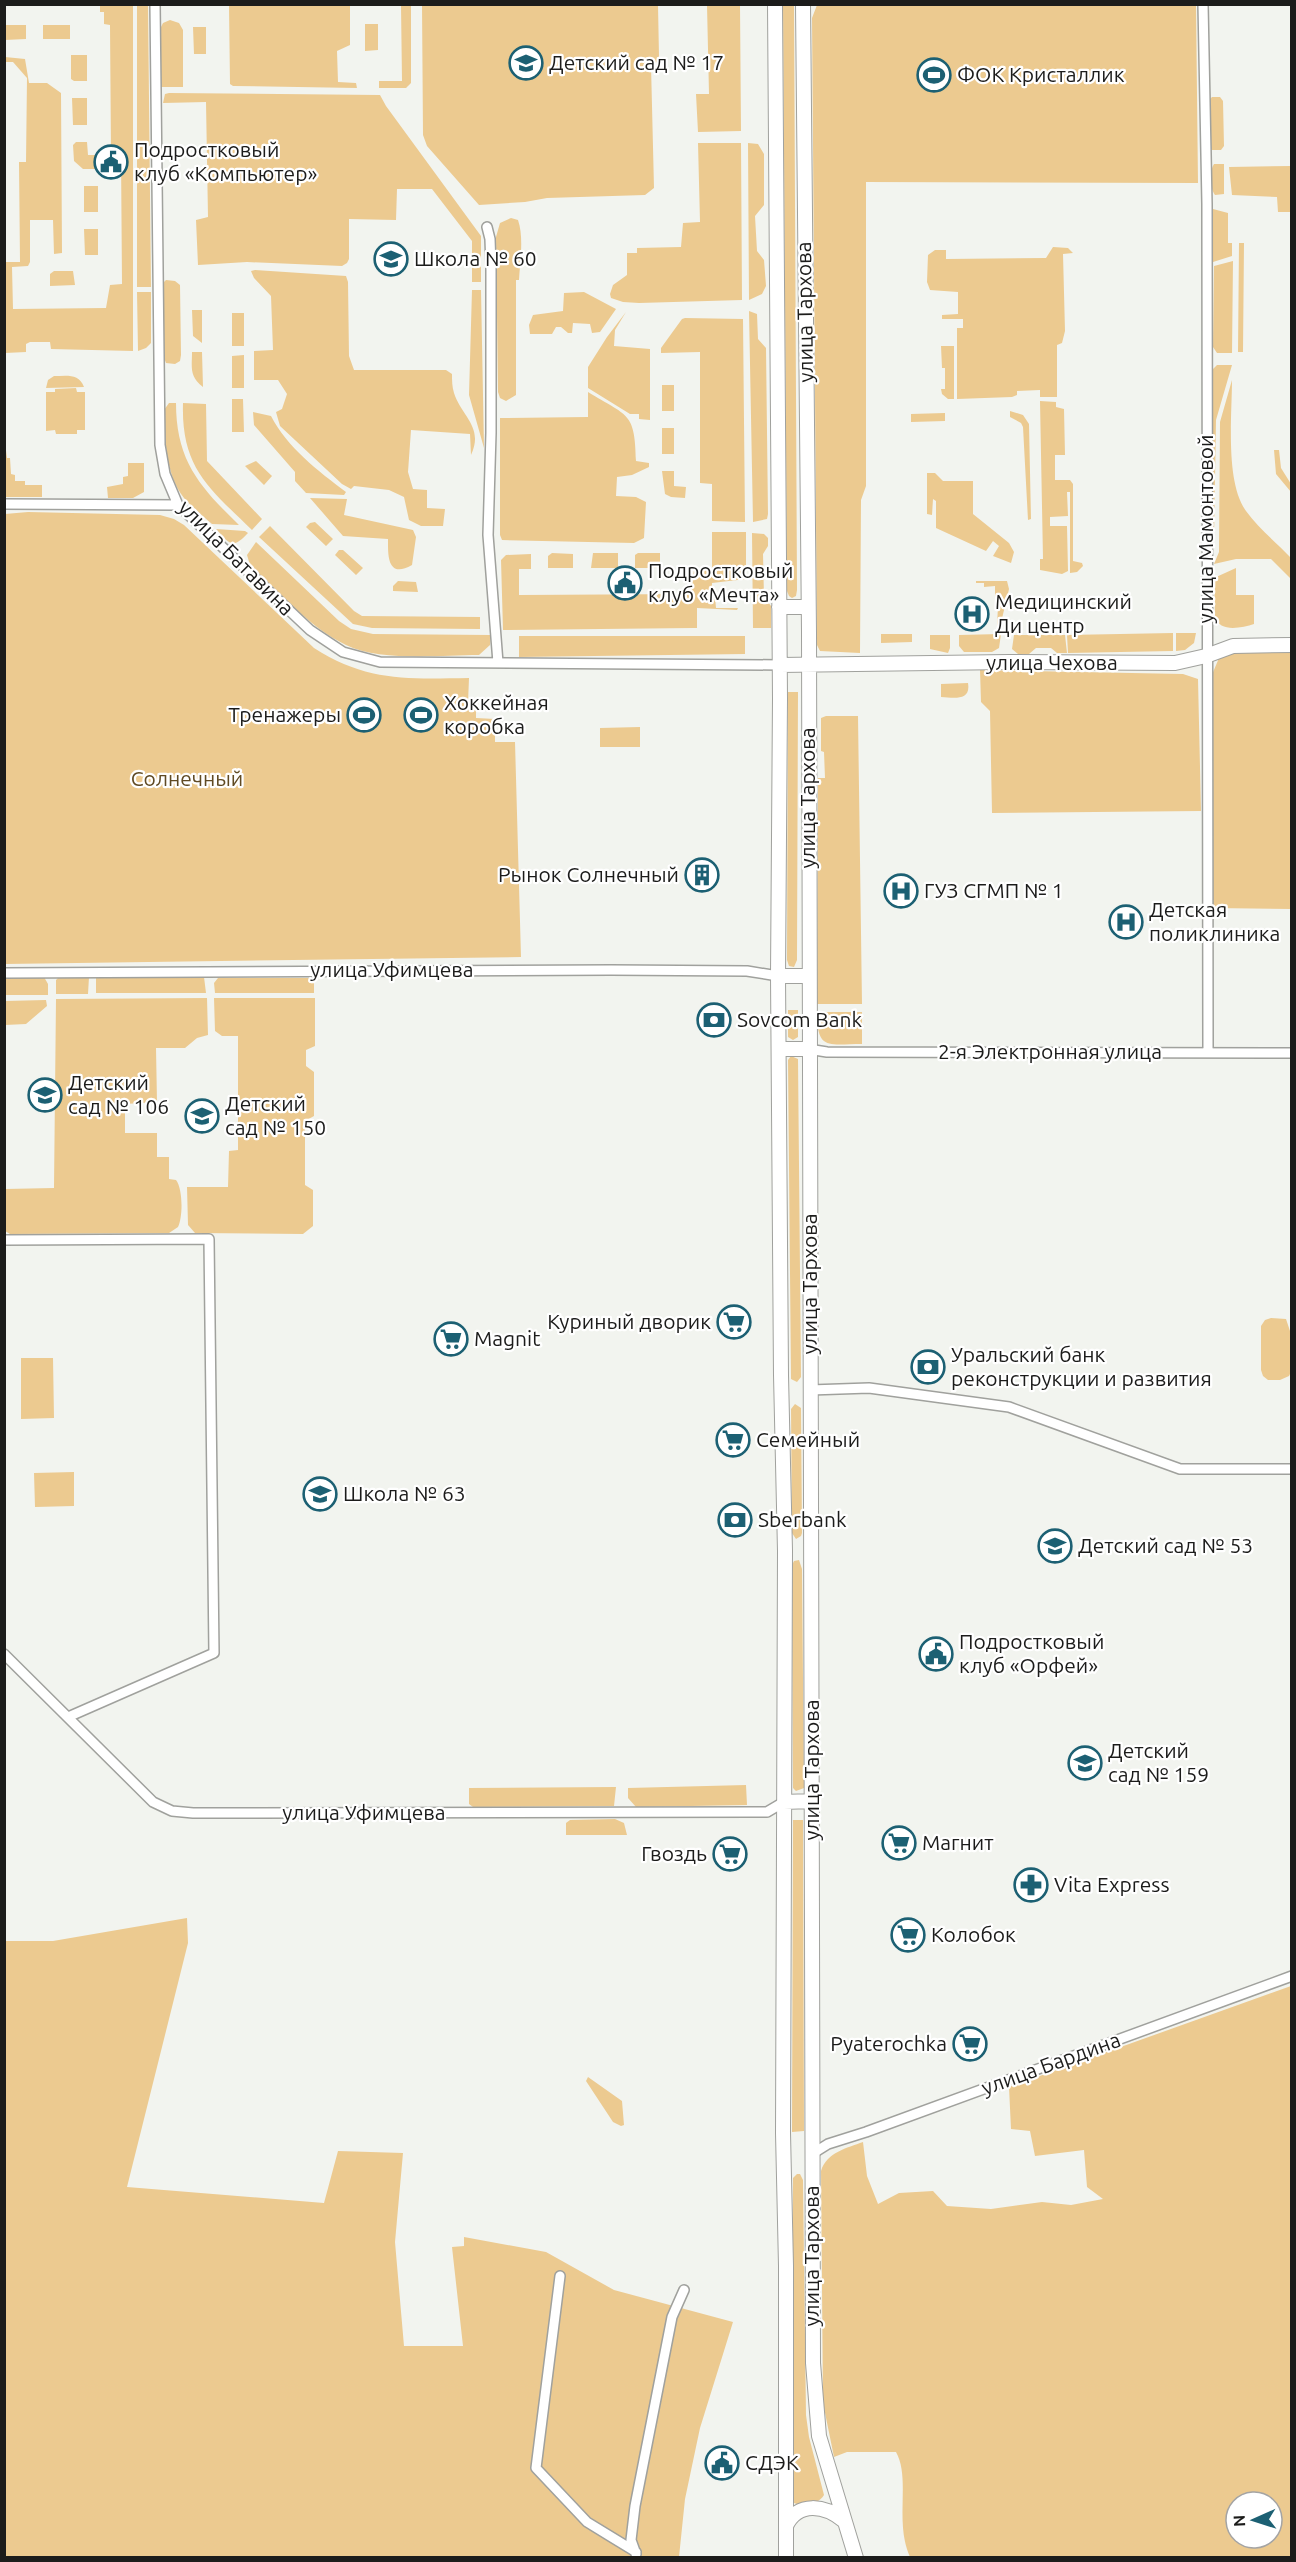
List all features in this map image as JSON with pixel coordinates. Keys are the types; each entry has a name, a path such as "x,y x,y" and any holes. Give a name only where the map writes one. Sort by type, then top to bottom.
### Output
{"main road":[{"name":"улица Тархова","path":"775,4 780,665 778,976 781,1391 785,1551 783,2133 786,2158 786,2558"},
{"name":"улица Тархова","path":"803,4 809,664 808,1049 813,2363 819,2436 856,2558"},
{"path":"779,607 808,607"},
{"name":"улица Чехова","path":"780,665 1175,663 1238,645 1292,645"},
{"path":"778,976 809,976"},
{"path":"779,1049 808,1049"},
{"path":"784,1802 812,1801"},
{"path":"786,2158 812,2154"},
{"path":"786,2527 794,2514 810,2508 826,2509 844,2521"}],"street":[{"name":"улица Батавина","path":"155,4 160,445 165,474 178,505 310,630 343,652 381,662 780,665"},
{"name":"улица Мамонтовой","path":"1203,4 1207,204 1208,1053"},
{"path":"487,227 491,257 491,433 488,534 498,663"},
{"path":"4,504 178,505"},
{"name":"улица Уфимцева","path":"4,973 588,970 747,971 778,976"},
{"name":"2-я Электронная улица","path":"808,1049 827,1052 1292,1053"},
{"path":"4,1240 209,1239 214,1653 68,1717"},
{"path":"810,1390 869,1388 1009,1407 1180,1468 1292,1469"},
{"name":"улица Уфимцева","path":"4,1654 153,1802 162,1808 183,1813 767,1812 784,1802"},
{"name":"улица Бардина","path":"812,2154 828,2144 1292,1976"},
{"path":"560,2276 536,2468 587,2522 637,2555"},
{"path":"637,2555 631,2540 635,2506 672,2317 684,2290"}],"green space":[{"path":"148,4 151,287 137,287 137,5"},
{"path":"100,5 133,5 133,351 51,349 50,342 30,342 26,344 26,352 5,353 5,262 20,262 19,162 26,162 27,78 13,62 5,62 5,57 25,59 29,83 47,83 61,93 62,253 54,254 53,220 30,220 30,262 28,266 12,267 13,309 106,308 110,285 122,284 121,155 111,155 110,25 104,24 104,12 100,12"},
{"path":"229,5 350,5 350,45 337,51 338,82 356,83 357,88 233,86 230,84"},
{"path":"401,5 411,5 411,83 406,88 379,88 379,81 402,81"},
{"name":"Детский сад № 17","path":"422,5 658,5 659,57 657,62 651,65 654,188 645,195 547,198 479,205 427,146 423,135"},
{"path":"707,5 740,5 741,131 698,132 696,94 709,94"},
{"path":"783,5 794,5 797,590 796,596 792,598 787,591"},
{"path":"817,5 1196,5 1198,183 866,182 866,486 861,500 860,653 820,651 817,645 812,18"},
{"path":"170,20 179,23 183,30 183,87 160,87 160,29 163,23"},
{"path":"365,24 378,24 378,50 365,51"},
{"path":"5,25 26,25 26,39 5,40"},
{"path":"43,25 70,25 70,39 43,39"},
{"path":"193,27 206,27 206,54 194,54"},
{"path":"71,55 87,55 87,81 71,79"},
{"path":"165,94 380,95 481,236 481,282 472,282 472,241 432,189 397,189 396,220 349,219 349,259 342,266 247,262 198,265 196,220 208,217 206,102 163,103"},
{"path":"1212,97 1220,97 1223,101 1224,146 1221,150 1212,150 1210,147 1209,100"},
{"path":"72,98 87,98 87,125 73,125"},
{"path":"76,142 87,142 88,155 97,155 97,169 83,169 74,161 73,145"},
{"path":"698,143 741,143 742,300 639,303 623,302 611,298 613,285 627,275 627,253 637,253 637,248 681,247 683,223 700,222"},
{"path":"748,143 758,144 764,154 764,205 755,216 757,251 764,260 766,286 762,294 749,300"},
{"path":"1214,164 1224,164 1224,194 1215,195 1212,189 1211,175"},
{"path":"1291,166 1291,212 1278,212 1277,197 1232,195 1229,167"},
{"path":"84,186 98,186 98,212 84,212"},
{"path":"1213,209 1228,213 1228,243 1232,243 1232,256 1213,262"},
{"path":"511,218 518,220 521,250 519,280 516,280 516,395 506,401 500,398 498,392 496,237 500,223"},
{"path":"84,229 98,229 98,255 85,255"},
{"path":"1239,243 1244,243 1243,352 1238,352"},
{"path":"1053,247 1068,248 1073,253 1063,254 1065,331 1062,343 1057,345 1057,397 1040,397 1040,390 1017,391 1017,395 1012,397 957,399 957,328 963,328 963,319 942,319 942,315 958,314 958,292 930,290 927,282 928,255 935,250 946,250 946,259 1046,258"},
{"path":"1233,261 1232,353 1217,353 1213,347 1214,266"},
{"path":"54,271 73,271 75,285 50,286 50,274"},
{"path":"251,271 346,276 349,356 354,370 446,370 452,374 454,393 470,422 475,437 471,455 470,434 411,430 408,472 413,489 427,490 427,508 445,509 443,526 421,526 409,520 404,497 389,490 354,486 351,489 342,484 280,426 276,412 282,409 287,394 278,380 254,380 254,351 273,350 271,296 254,278"},
{"path":"166,280 175,281 180,285 181,355 180,361 175,364 166,363 163,355 162,284"},
{"path":"472,290 481,290 484,448 469,395"},
{"path":"137,292 151,292 151,343 138,351"},
{"path":"584,292 616,309 600,332 592,333 590,324 573,323 572,333 556,327 552,334 530,334 529,325 533,315 563,311 564,293"},
{"path":"192,310 202,310 202,343 193,336"},
{"path":"749,311 757,314 758,339 766,348 768,514 767,519 753,522"},
{"path":"626,312 615,330 614,346 650,349 650,420 639,419 639,414 630,414 588,388 588,367"},
{"path":"232,313 244,313 244,346 232,346"},
{"path":"685,318 743,319 745,522 712,521 712,484 700,483 700,352 661,353 661,348"},
{"path":"941,346 954,346 954,399 948,399 942,394 941,389 945,389 945,368 942,368"},
{"path":"192,352 202,352 203,387 193,375"},
{"path":"244,355 244,388 232,388 232,356"},
{"path":"1217,365 1232,365 1216,420 1212,555 1212,370"},
{"path":"54,376 76,377 84,387 46,388 48,380"},
{"path":"1232,380 1232,466 1239,499 1251,517 1291,558 1291,579 1271,559 1236,559 1214,564 1219,552 1220,422"},
{"path":"662,385 674,385 674,411 662,411"},
{"path":"76,388 77,392 85,392 85,430 77,430 77,434 56,434 55,430 46,431 46,392"},
{"path":"588,392 627,417 634,433 636,461 649,463 649,467 632,475 617,477 616,496 636,497 646,502 644,538 634,543 502,540 500,535 500,418 588,417"},
{"path":"232,399 243,399 244,432 232,432"},
{"path":"1040,401 1056,402 1056,407 1064,409 1065,455 1055,455 1055,480 1070,480 1073,484 1073,561 1082,563 1083,566 1077,572 1070,573 1070,492 1067,492 1068,516 1050,517 1050,526 1067,526 1068,571 1062,574 1040,570 1040,559 1043,559"},
{"path":"169,403 176,403 180,441 193,472 213,498 239,525 212,524 184,498 178,488 170,467 166,444 164,410"},
{"path":"183,403 206,404 207,461 262,519 252,530 211,488 193,461 187,444"},
{"path":"1010,411 1023,415 1029,424 1031,519 1028,520 1023,427 1021,423 1010,417"},
{"path":"253,412 271,416 294,448 346,492 344,495 306,493 295,481 295,472 254,425"},
{"path":"945,413 945,421 911,422 911,414"},
{"path":"662,428 674,428 674,454 662,454"},
{"path":"5,443 7,458 10,458 11,474 15,475 15,481 25,481 25,485 42,485 42,497 5,497"},
{"path":"1274,450 1279,450 1281,468 1291,484 1291,492 1276,474"},
{"path":"256,461 272,476 264,485 245,466"},
{"path":"128,463 144,463 144,492 133,498 108,498 107,487 123,484 123,477 128,476"},
{"path":"662,471 674,471 674,486 686,487 685,498 665,494"},
{"path":"927,473 935,473 943,481 973,481 973,514 1009,543 1014,552 1011,563 993,556 999,546 993,541 986,551 936,528 936,501 933,499 932,515 927,514"},
{"path":"310,498 347,499 344,515 413,530 416,537 412,565 404,569 393,567 389,558 388,539 343,536"},
{"name":"Солнечный","path":"28,512 160,515 174,519 184,525 314,648 333,659 370,673 388,676 427,679 469,678 468,703 476,704 476,718 495,719 495,742 515,742 521,957 5,964 5,514"},
{"path":"315,522 333,539 326,546 306,527"},
{"path":"270,526 354,611 362,616 480,617 480,629 372,628 353,624 259,537"},
{"path":"216,529 248,533 238,542 231,543"},
{"path":"712,532 746,532 746,579 712,583 712,597 715,597 716,608 738,608 737,610 697,608 697,628 503,630 501,560 506,555 531,554 531,569 519,569 519,595 691,594 694,570 712,570"},
{"path":"752,533 764,534 768,538 768,546 763,554 764,597 771,606 771,628 753,628"},
{"path":"256,542 339,621 351,629 373,634 491,635 490,645 479,655 393,656 376,654 346,645 332,638 307,619 250,565 247,555"},
{"path":"339,550 343,550 363,568 356,575 335,555"},
{"path":"552,553 573,554 573,568 548,568 548,556"},
{"path":"593,553 618,553 618,568 591,568"},
{"path":"660,553 660,568 635,568 635,555"},
{"path":"1236,568 1236,595 1254,595 1254,624 1231,628 1221,625 1215,616 1214,578"},
{"path":"398,581 416,582 418,592 393,591 393,586"},
{"path":"976,581 1007,581 1009,589 1000,627 997,627 998,605 995,604 995,586 984,587 984,583 976,583"},
{"path":"1173,633 1173,651 1068,653 1067,635"},
{"path":"1176,633 1196,633 1194,643 1185,650 1176,651"},
{"path":"881,634 912,634 912,642 881,643"},
{"path":"1001,634 999,648 992,652 964,652 959,646 959,635"},
{"path":"930,635 950,635 948,653 930,649"},
{"path":"1014,635 1065,635 1067,653 1057,653 1051,648 1036,648 1029,654 1018,654 1012,649"},
{"path":"519,636 745,636 745,654 519,657"},
{"path":"1237,652 1291,652 1291,909 1213,908 1211,677 1219,658"},
{"path":"980,670 1183,674 1198,679 1201,811 992,813 990,711 981,702"},
{"path":"968,683 967,693 964,696 941,697 941,684"},
{"path":"788,692 798,692 797,960 794,967 789,966 787,960"},
{"path":"858,716 862,1004 817,1004 818,778 825,778 824,752 821,751 821,718"},
{"path":"640,727 640,747 600,747 600,728"},
{"path":"4,977 44,977 48,984 48,995 5,995"},
{"path":"59,977 89,977 88,994 56,994 56,980"},
{"path":"96,977 204,977 206,993 96,993"},
{"path":"218,978 310,978 314,981 314,993 215,993 214,983"},
{"path":"207,998 208,1035 197,1038 185,1048 156,1048 157,1102 125,1104 125,1133 157,1133 157,1157 169,1157 169,1179 176,1180 181,1196 181,1217 178,1227 169,1233 10,1234 5,1231 5,1189 54,1188 56,999"},
{"path":"214,998 315,998 315,1046 306,1050 306,1066 314,1072 314,1116 305,1121 305,1185 313,1190 313,1226 303,1234 195,1233 188,1225 187,1187 228,1187 229,1151 238,1150 238,1036 222,1036 215,1031"},
{"path":"46,1000 47,1006 26,1024 5,1025 5,1001"},
{"path":"788,1010 798,1010 798,1037 793,1040 788,1037"},
{"path":"817,1012 862,1012 862,1044 827,1043 819,1033"},
{"path":"791,1056 798,1059 801,1377 797,1382 791,1379 788,1060"},
{"path":"1286,1319 1291,1334 1291,1372 1289,1376 1280,1380 1268,1380 1263,1376 1261,1370 1261,1326 1265,1320"},
{"path":"21,1358 53,1358 54,1418 21,1419"},
{"path":"795,1404 801,1408 802,1533 796,1539 792,1533 791,1409"},
{"path":"74,1472 74,1506 35,1507 34,1473"},
{"path":"799,1560 802,1569 804,1788 796,1791 793,1788 792,1565 794,1561"},
{"path":"746,1785 747,1805 636,1807 628,1798 628,1788"},
{"path":"616,1787 614,1806 473,1807 469,1804 469,1788"},
{"path":"615,1819 624,1823 627,1835 566,1835 566,1823 570,1820"},
{"path":"793,1820 803,1820 804,2131 792,2132"},
{"path":"187,1918 188,1943 127,2187 324,2203 338,2151 403,2153 395,2242 404,2346 463,2346 452,2247 464,2246 464,2237 546,2252 614,2290 733,2322 700,2428 685,2499 679,2557 5,2557 4,1941 53,1941"},
{"path":"1291,1986 1291,2557 910,2557 903,2530 902,2475 896,2452 847,2452 834,2457 823,2403 821,2171 824,2165 838,2152 863,2142 867,2176 878,2204 899,2193 933,2191 947,2206 991,2209 1042,2202 1071,2205 1103,2199 1087,2187 1084,2150 1035,2156 1030,2131 1011,2129 1009,2087"},
{"path":"588,2077 622,2101 624,2125 613,2122 586,2081"},
{"path":"800,2174 803,2180 806,2415 809,2437 824,2495 815,2503 802,2505 794,2503 792,2499 793,2178"}],"place":[{"name":"Детский сад № 17","path":"526,63"},
{"name":"ФОК Кристаллик","path":"934,75"},
{"name":"Подростковый клуб «Компьютер»","path":"111,162"},
{"name":"Школа № 60","path":"391,259"},
{"name":"Подростковый клуб «Мечта»","path":"625,583"},
{"name":"Медицинский Ди центр","path":"972,614"},
{"name":"Тренажеры","path":"364,715"},
{"name":"Хоккейная коробка","path":"421,715"},
{"name":"Рынок Солнечный","path":"702,875"},
{"name":"ГУЗ СГМП № 1","path":"901,891"},
{"name":"Детская поликлиника","path":"1126,922"},
{"name":"Sovcom Bank","path":"714,1020"},
{"name":"Детский сад № 106","path":"45,1095"},
{"name":"Детский сад № 150","path":"202,1116"},
{"name":"Куриный дворик","path":"734,1322"},
{"name":"Magnit","path":"451,1339"},
{"name":"Уральский банк реконструкции и развития","path":"928,1367"},
{"name":"Семейный","path":"733,1440"},
{"name":"Школа № 63","path":"320,1494"},
{"name":"Sberbank","path":"735,1520"},
{"name":"Детский сад № 53","path":"1055,1546"},
{"name":"Подростковый клуб «Орфей»","path":"936,1654"},
{"name":"Детский сад № 159","path":"1085,1763"},
{"name":"Магнит","path":"899,1843"},
{"name":"Гвоздь","path":"730,1854"},
{"name":"Vita Express","path":"1031,1885"},
{"name":"Колобок","path":"908,1935"},
{"name":"Pyaterochka","path":"970,2044"},
{"name":"СДЭК","path":"722,2463"}]}
